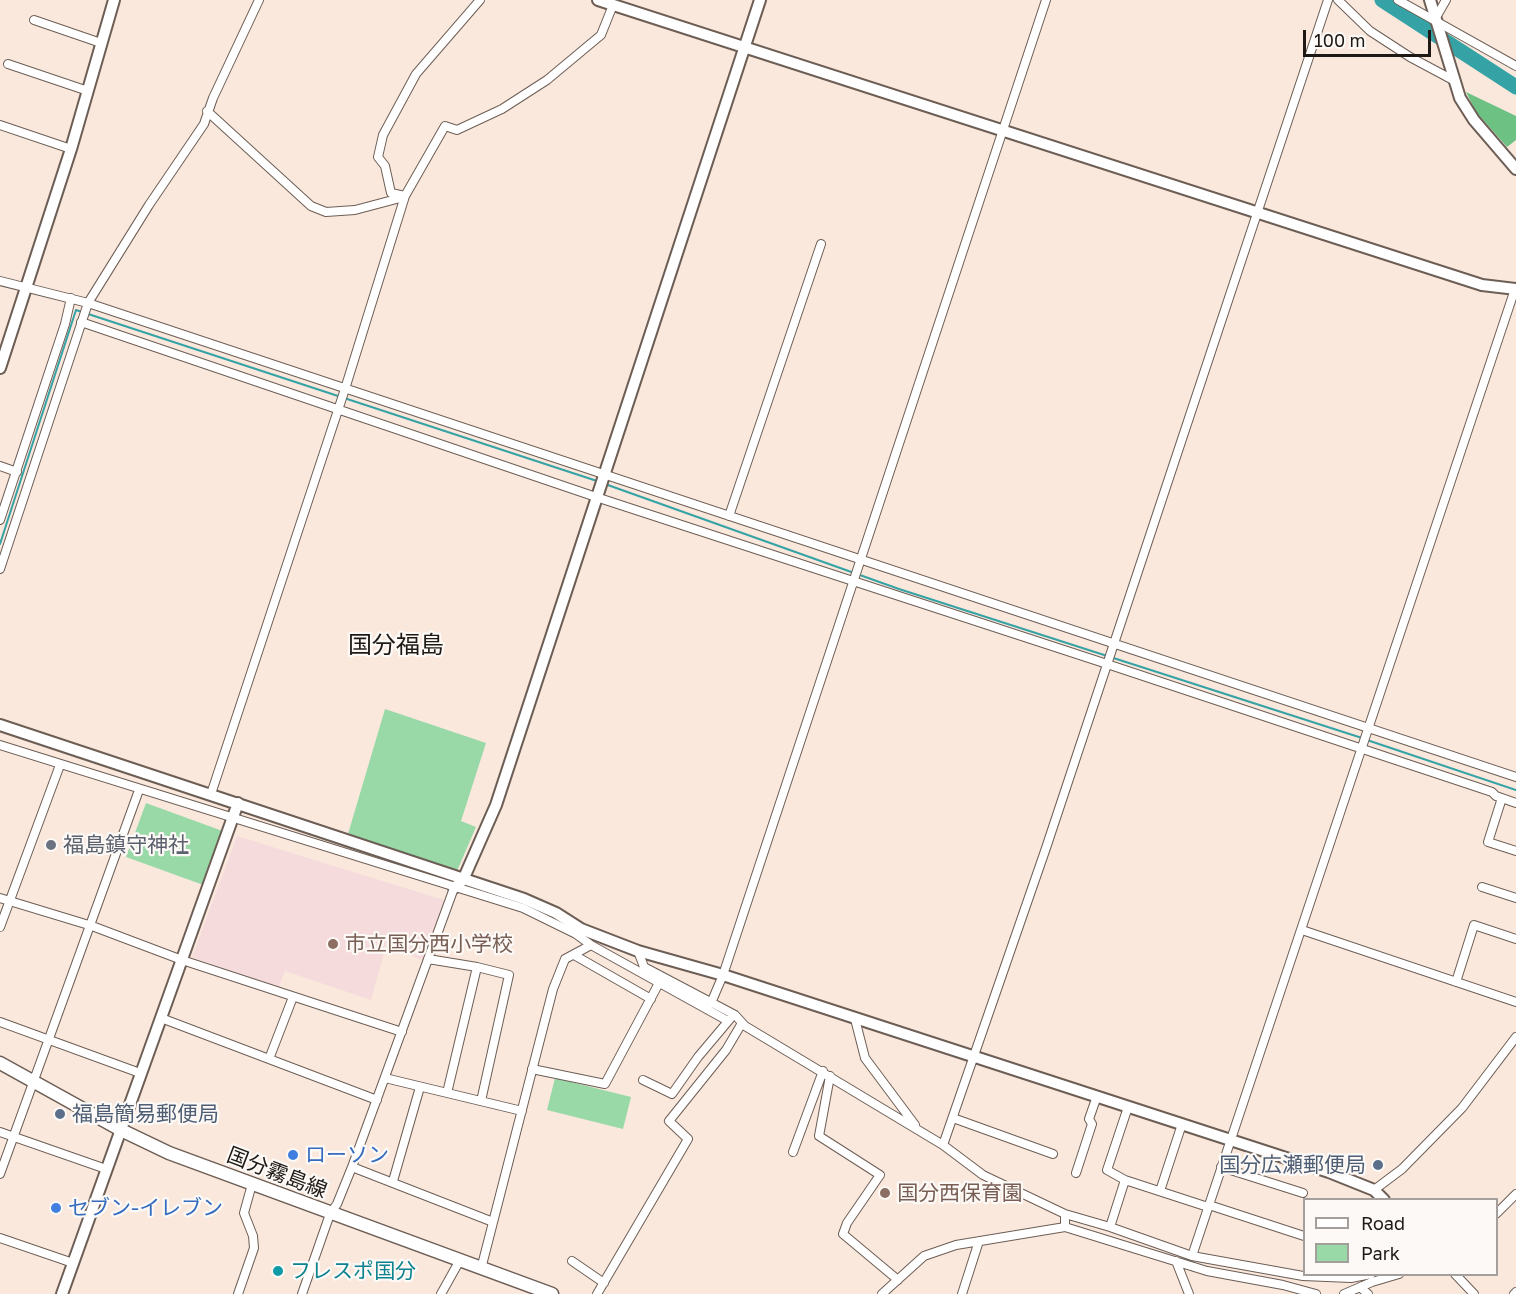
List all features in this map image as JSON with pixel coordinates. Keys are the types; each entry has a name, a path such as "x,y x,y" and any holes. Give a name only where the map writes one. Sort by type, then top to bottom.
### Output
{"main road":[{"name":"国分霧島線","path":"0,1063 121,1130 169,1153 552,1294"}],"street":[{"path":"0,368 71,149 114,0"},
{"path":"0,569 88,303 204,124 207,111 259,0"},
{"path":"405,196 391,193 385,166 378,157 383,135 416,74 480,0"},
{"path":"598,0 1482,285 1516,289 1192,1256"},
{"path":"305,1293 330,1214 337,1204 352,1167 454,888 463,880 496,805 760,0"},
{"path":"711,1003 723,975 1046,0"},
{"path":"943,1144 975,1056 1108,661 1328,0"},
{"path":"1338,0 1370,31 1410,57 1452,76"},
{"path":"1398,0 1516,66"},
{"path":"1430,0 1434,21 1460,98 1474,120 1516,168"},
{"path":"1434,21 1446,0"},
{"path":"211,794 339,407 405,196 445,126 457,130 502,109 547,81 601,35 613,5"},
{"path":"34,20 101,43"},
{"path":"8,64 88,91"},
{"path":"207,111 311,206 326,212 355,210 405,196"},
{"path":"0,125 71,149"},
{"path":"729,516 821,243"},
{"path":"0,281 88,303 344,391 604,473 859,562 1516,777"},
{"path":"0,520 65,324 71,298"},
{"path":"81,322 597,495 1108,661 1362,746 1516,802"},
{"path":"0,466 16,472"},
{"path":"0,725 524,899 556,913 591,945 735,1014 742,1023 943,1144 983,1175 1065,1214 1192,1256 1303,1276 1351,1278 1364,1276"},
{"path":"0,745 523,908 579,932 723,975 975,1056 1374,1190 1382,1198"},
{"path":"0,927 60,765"},
{"path":"0,1174 92,926 139,790"},
{"path":"1502,798 1488,842 1516,851"},
{"path":"62,1294 238,803"},
{"path":"1482,887 1516,898"},
{"path":"0,898 92,926 182,960 402,1032"},
{"path":"1456,982 1474,925 1516,939"},
{"path":"1302,930 1516,1002"},
{"path":"481,1269 553,989 566,959 591,945"},
{"path":"638,951 642,970 658,983 728,1021"},
{"path":"574,955 651,999"},
{"path":"428,959 477,966 509,975 481,1101"},
{"path":"447,1093 477,966"},
{"path":"532,1069 605,1084 658,983"},
{"path":"269,1059 293,997"},
{"path":"643,1080 672,1094 698,1057 735,1014"},
{"path":"161,1018 377,1100"},
{"path":"855,1019 865,1058 906,1117 924,1134"},
{"path":"0,1022 140,1073"},
{"path":"597,1294 688,1139 669,1121 726,1050 742,1023"},
{"path":"1374,1190 1402,1169 1462,1108 1516,1037"},
{"path":"793,1152 826,1074"},
{"path":"826,1074 819,1136 880,1175 843,1234 898,1280"},
{"path":"385,1078 522,1111"},
{"path":"393,1181 420,1087"},
{"path":"1076,1173 1092,1124 1089,1119 1097,1096"},
{"path":"1128,1107 1107,1170 1125,1180 1303,1235"},
{"path":"953,1118 1053,1154"},
{"path":"1160,1191 1182,1124"},
{"path":"0,1131 106,1169"},
{"path":"352,1167 393,1181 493,1222"},
{"path":"1221,1167 1303,1193"},
{"path":"1110,1227 1125,1180"},
{"path":"238,1294 254,1248 253,1236 244,1213 252,1184"},
{"path":"1498,1213 1516,1194"},
{"path":"1065,1214 1065,1227"},
{"path":"882,1294 924,1256 956,1245 1065,1227 1207,1271 1283,1285 1316,1294"},
{"path":"0,1238 73,1263"},
{"path":"962,1294 979,1241"},
{"path":"441,1294 460,1260"},
{"path":"572,1261 604,1283"},
{"path":"1176,1261 1190,1294"},
{"path":"1344,1294 1396,1276"},
{"path":"1456,1276 1474,1294"},
{"path":"1360,1287 1368,1294"}],"shaded area":[{"path":"237,836 444,900 424,961 386,946 371,1000 285,971 278,989 192,957"}],"green space":[{"path":"1466,92 1516,116 1516,140 1507,147 1476,112"},
{"path":"385,709 486,743 461,821 476,827 457,871 348,834"},
{"path":"146,803 228,833 209,887 126,857"},
{"path":"555,1078 631,1097 623,1129 547,1110"}],"waterway":[{"path":"1382,0 1516,87"},
{"path":"0,544 76,310 597,481"},
{"path":"605,484 899,589 1362,738"},
{"path":"1367,740 1516,790"}],"place":[{"name":"福島鎮守神社","path":"51,845"},
{"name":"市立国分西小学校","path":"333,944"},
{"name":"福島簡易郵便局","path":"60,1114"},
{"name":"ローソン","path":"293,1155"},
{"name":"国分広瀬郵便局","path":"1378,1165"},
{"name":"国分西保育園","path":"885,1193"},
{"name":"セブン-イレブン","path":"56,1208"},
{"name":"フレスポ国分","path":"278,1271"}],"district":[{"name":"国分福島","path":"396,645"}]}
